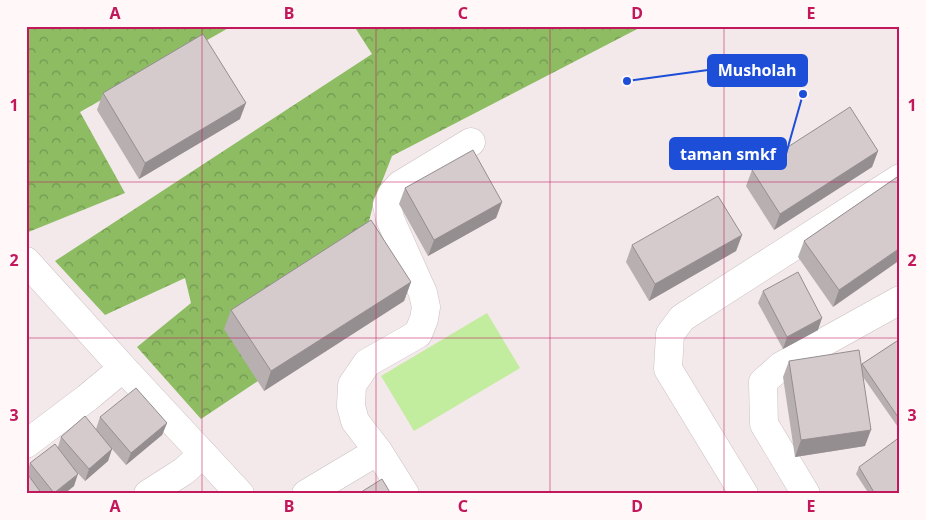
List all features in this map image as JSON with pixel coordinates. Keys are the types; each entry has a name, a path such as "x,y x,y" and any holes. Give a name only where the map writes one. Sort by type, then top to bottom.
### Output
{"street":[{"path":"405,494 378,450 356,421 351,406 352,385 367,363 418,334 424,319 426,307 423,293 390,220 387,205 392,194 400,184 470,142"},
{"path":"744,494 668,369 670,334 682,318 900,178"},
{"path":"26,261 240,494"},
{"path":"806,494 764,424 763,382 781,366 900,300"},
{"path":"26,444 123,368"},
{"path":"306,494 378,450"},
{"path":"148,494 184,471 203,454"}],"green space":[{"path":"26,26 232,26 80,112 125,193 26,233"},
{"path":"354,26 643,26 392,156 374,202 364,240 225,329 258,381 201,419 137,347 191,303 185,278 105,315 55,261 372,54"},
{"path":"487,313 520,368 414,431 381,376"}],"building":[{"path":"203,34 246,103 145,163 103,93"},
{"path":"850,107 878,151 780,214 752,170"},
{"path":"473,150 502,202 434,240 405,188"},
{"path":"900,175 900,248 839,290 804,241"},
{"path":"718,196 742,235 655,284 632,245"},
{"path":"371,220 411,282 271,371 231,310"},
{"path":"798,272 822,318 787,337 763,291"},
{"path":"900,339 900,420 862,364"},
{"path":"859,350 871,430 801,440 789,361"},
{"path":"136,388 167,423 131,453 100,417"},
{"path":"85,416 112,449 89,469 61,437"},
{"path":"900,437 900,494 875,494 859,467"},
{"path":"55,444 78,474 54,493 30,463"},
{"path":"26,472 42,494 26,494"},
{"path":"382,479 391,494 358,494"}],"place":[{"name":"Musholah","path":"627,81"},
{"name":"taman smkf","path":"803,94"}]}
